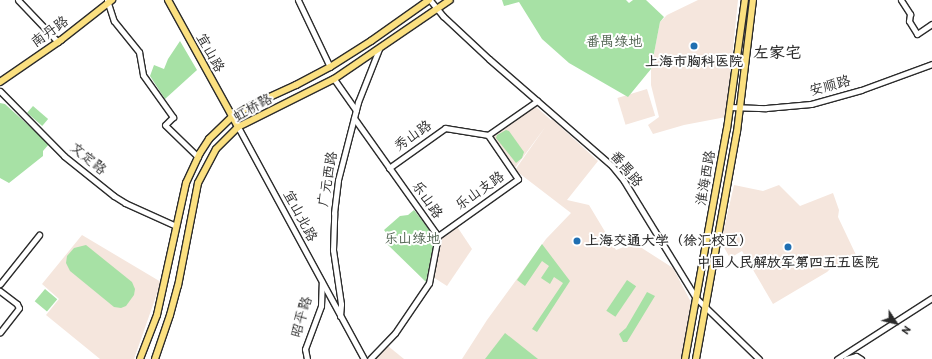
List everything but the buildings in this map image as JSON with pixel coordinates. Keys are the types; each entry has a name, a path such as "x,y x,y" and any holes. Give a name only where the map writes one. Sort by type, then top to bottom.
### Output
{"main road":[{"name":"宜山路","path":"168,0 238,127"},
{"name":"虹桥路","path":"140,359 157,315 186,183 198,157 209,139 232,117 250,106 296,85 330,67 371,41 429,0"},
{"name":"虹桥路","path":"154,359 170,315 178,286 198,183 216,149 238,127 334,79 450,0"},
{"name":"淮海西路","path":"685,359 729,107 745,0"},
{"name":"淮海西路","path":"696,359 740,108 753,0"},
{"name":"南丹路","path":"0,82 58,42 109,1"}],"street":[{"path":"18,0 58,42"},
{"path":"298,0 330,67"},
{"name":"番禺路","path":"429,0 437,10 489,59 612,166 624,181 696,298 759,359"},
{"path":"901,0 910,14 909,21 917,34 932,24"},
{"path":"109,1 114,21 137,49 140,55 143,75 173,117 164,125 198,157"},
{"name":"广元西路","path":"364,359 340,316 341,304 333,250 334,213 340,167 356,110 379,49"},
{"name":"安顺路","path":"729,107 766,108 811,104 861,90 932,64"},
{"path":"334,79 356,110"},
{"name":"文定路","path":"0,91 64,156 114,196 125,203 176,226"},
{"path":"488,136 537,101"},
{"name":"乐山路","path":"354,118 438,236 429,283 395,333 370,359"},
{"name":"宜山北路","path":"238,127 340,316"},
{"name":"秀山路","path":"390,168 445,128 488,136"},
{"name":"乐山支路","path":"438,236 518,179 488,136"},
{"path":"0,284 39,234"},
{"name":"昭平路","path":"306,359 306,349 321,306 322,281"},
{"path":"0,291 17,304 19,308 0,332"},
{"path":"840,358 932,298"},
{"path":"846,359 856,356 861,359"}],"shaded area":[{"name":"上海市胸科医院","path":"698,0 738,0 726,117 684,125 653,134 648,125 659,117 651,85 651,69 660,22 667,15"},
{"path":"647,89 655,116 626,125 617,98"},
{"name":"上海交通大学（徐汇校区）","path":"535,106 551,120 552,119 598,161 567,200 589,205 616,250 634,243 673,268 692,304 682,359 462,359 487,320 546,239 571,213 515,170 546,126 515,168 493,136"},
{"name":"中国人民解放军第四五五医院","path":"734,185 763,191 779,185 800,206 833,193 839,210 838,217 856,255 832,267 827,272 773,304 742,251 730,258 721,242"},
{"path":"456,225 472,249 447,286 433,277 442,236"},
{"path":"82,235 161,282 134,359 100,359 46,315 59,299 42,284"},
{"path":"388,346 404,359 373,359"}],"green space":[{"name":"番禺绿地","path":"502,0 626,0 629,3 633,0 646,0 664,17 660,22 651,69 628,97 569,63 542,39 519,2 504,6"},
{"path":"180,41 197,70 165,99 150,76 154,65 164,69 168,59"},
{"path":"0,103 5,104 49,144 43,151 43,156 9,183 0,178"},
{"path":"33,106 48,119 42,126 27,113"},
{"path":"506,130 509,131 524,152 522,158 516,163 496,138 497,135"},
{"name":"乐山绿地","path":"414,210 435,237 426,282 387,244 391,239 384,230 400,216 408,215"},
{"path":"542,244 570,281 537,332 532,329 563,283 554,277 550,284 541,278 549,266 542,261 525,286 517,280"},
{"path":"86,245 132,282 135,289 134,295 126,306 121,308 114,307 70,271 66,263 67,256 74,248"},
{"path":"627,280 636,286 615,317 606,311"},
{"path":"45,289 57,299 47,312 35,301"},
{"path":"647,292 655,296 627,342 623,342 619,334 626,328"},
{"path":"505,333 538,359 485,359"}],"place":[{"name":"上海市胸科医院","path":"694,46"},
{"name":"上海交通大学（徐汇校区）","path":"577,241"},
{"name":"中国人民解放军第四五五医院","path":"788,247"}],"district":[{"name":"左家宅","path":"777,53"}]}
